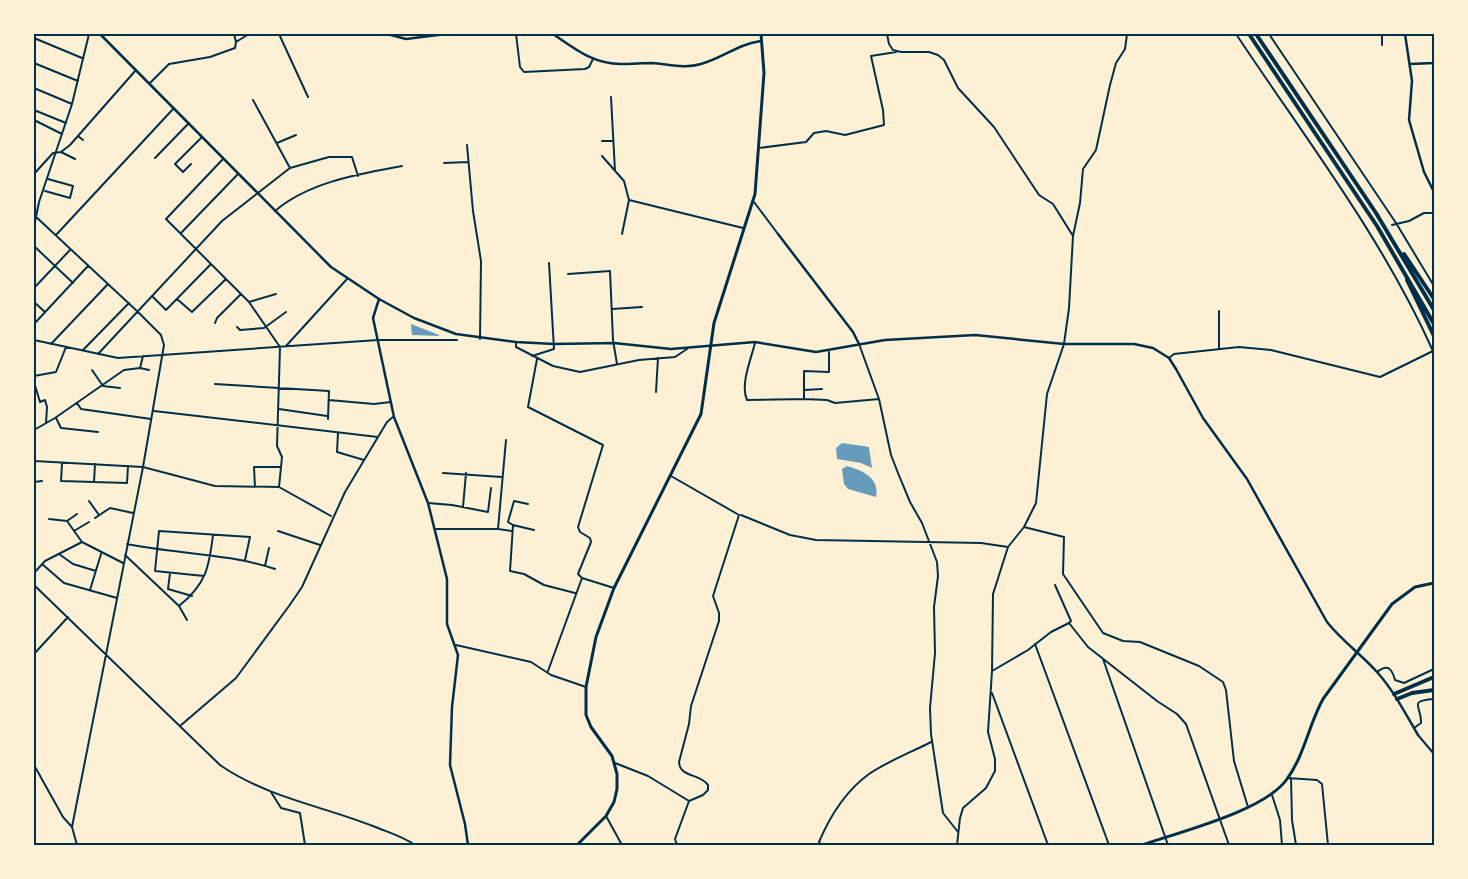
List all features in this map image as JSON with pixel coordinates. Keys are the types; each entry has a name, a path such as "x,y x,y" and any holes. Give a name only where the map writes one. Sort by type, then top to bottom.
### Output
{"highway":[{"path":"1249,34 1394,253 1434,324"},
{"path":"1256,34 1434,299"},
{"path":"1376,213 1434,310"},
{"path":"1394,253 1434,336"},
{"path":"1394,694 1434,677"},
{"path":"1397,699 1412,693 1434,690"}],"main road":[{"path":"578,845 606,816 614,802 617,789 615,763 608,750 590,727 586,716 586,687 596,637 614,588 672,476 701,414 710,346 718,309 730,280 758,184 764,73 760,34"},
{"path":"1142,845 1220,818 1272,795 1290,778 1314,715 1392,604 1415,587 1434,583"}],"street":[{"path":"34,226 72,104 89,34"},
{"path":"100,34 331,267 379,300 432,326 480,339 554,344 614,343 687,349 755,342 801,351 828,352 884,340 975,335 1064,344 1143,345 1153,348 1169,358 1204,418 1247,479 1327,622 1338,637 1377,672 1394,694 1418,734 1434,754"},
{"path":"150,83 169,64 224,53 235,48 234,34"},
{"path":"236,42 249,34"},
{"path":"278,34 308,97"},
{"path":"387,34 406,39 446,34"},
{"path":"516,34 520,67 524,72 585,69 589,67 593,59"},
{"path":"553,34 578,52 593,59 615,64 644,63 690,66 713,60 743,44 761,41"},
{"path":"887,34 889,44 893,50 898,51"},
{"path":"958,845 958,832 963,808 986,788 995,771 995,759 988,732 992,670 993,594 1008,547 1024,527 1036,503 1048,394 1064,344 1071,293 1073,236 1080,202 1083,169 1096,150 1116,63 1125,49 1127,34"},
{"path":"1169,358 1174,354 1239,347 1271,350 1380,376 1433,351 1402,286 1341,186 1236,34"},
{"path":"1270,34 1324,121 1396,223 1434,286"},
{"path":"1382,34 1382,44"},
{"path":"1405,34 1412,81 1409,120 1424,172 1434,192"},
{"path":"34,38 83,59"},
{"path":"759,148 806,142 811,136 820,132 826,131 841,136 884,125 883,110 871,56 898,51 929,52 938,55 944,60 958,88 994,127 1039,195 1053,204 1073,236"},
{"path":"34,63 78,81"},
{"path":"1410,64 1434,63"},
{"path":"34,174 56,153 61,152 78,136 136,69"},
{"path":"34,88 72,104"},
{"path":"611,97 615,171"},
{"path":"253,100 290,168"},
{"path":"56,235 174,108"},
{"path":"34,110 66,122"},
{"path":"34,120 62,134"},
{"path":"155,158 189,123"},
{"path":"277,143 296,135"},
{"path":"78,136 83,140"},
{"path":"191,164 183,172 175,164 202,137"},
{"path":"602,141 612,141"},
{"path":"467,145 481,261 480,339"},
{"path":"61,152 75,159"},
{"path":"602,156 627,186 629,200 622,234"},
{"path":"98,354 222,221 290,168 329,158 352,157 358,176"},
{"path":"223,158 166,219 250,302 280,347 277,446 282,457 279,487"},
{"path":"444,163 468,162"},
{"path":"275,211 288,200 317,187 402,166"},
{"path":"181,233 238,174"},
{"path":"44,190 70,198 73,186 48,180"},
{"path":"629,200 745,229"},
{"path":"753,201 853,332 879,399 891,455 910,502 922,523 937,562 938,576 934,608 936,652 930,708 932,742 936,755 943,813 958,832"},
{"path":"1392,225 1409,221 1424,213 1434,213"},
{"path":"34,214 161,335 163,355 143,467 124,555 72,827"},
{"path":"34,246 73,282"},
{"path":"34,288 70,249"},
{"path":"532,356 553,351 549,263"},
{"path":"152,296 166,310 211,264"},
{"path":"34,324 88,266"},
{"path":"568,274 610,272 617,364"},
{"path":"177,299 192,312 226,278"},
{"path":"285,346 347,279"},
{"path":"52,344 108,284"},
{"path":"215,323 217,318 241,294"},
{"path":"250,302 276,294"},
{"path":"379,300 373,318 394,417 428,503 447,579 447,624 458,655 452,707 450,765 468,845"},
{"path":"34,302 45,312"},
{"path":"83,351 128,303"},
{"path":"612,309 642,307"},
{"path":"1219,310 1219,350"},
{"path":"237,327 240,330 266,327 286,312"},
{"path":"34,340 118,358 378,340 457,340"},
{"path":"516,342 516,347 537,359 553,366 580,372 617,364 675,357 687,349"},
{"path":"755,342 747,374 745,390 747,400 804,399 827,400 835,403 879,399"},
{"path":"34,376 56,372 66,347"},
{"path":"804,399 804,371 829,372 828,352"},
{"path":"140,368 142,356"},
{"path":"656,392 658,358"},
{"path":"537,359 528,407 599,443 604,448 578,528 580,532 590,538 591,542 578,572 582,578 614,588"},
{"path":"34,430 77,404 124,370 140,368 150,370"},
{"path":"92,370 103,386 120,388"},
{"path":"34,382 40,402 45,400 47,407 46,423"},
{"path":"215,384 329,391 327,417 278,409"},
{"path":"804,390 822,389"},
{"path":"329,400 374,404 391,402"},
{"path":"77,404 81,409 151,419"},
{"path":"153,410 378,438"},
{"path":"180,726 236,678 302,587 332,517 387,422 394,417"},
{"path":"56,418 61,428 98,432"},
{"path":"338,433 337,452 364,460"},
{"path":"498,529 506,440"},
{"path":"34,461 143,467 215,486 279,487 332,517"},
{"path":"62,462 61,481 127,483 128,466"},
{"path":"94,482 95,464"},
{"path":"255,488 254,467 281,467"},
{"path":"443,473 466,473 502,477"},
{"path":"463,507 466,473"},
{"path":"672,476 739,515 790,535 816,540 981,542 1008,547"},
{"path":"34,482 42,481"},
{"path":"428,503 488,512 491,488"},
{"path":"89,501 100,515"},
{"path":"528,504 514,501 508,522 512,525 534,530"},
{"path":"95,518 110,508 133,513"},
{"path":"49,519 67,521 77,514"},
{"path":"678,845 675,839 689,801 703,795 708,790 708,785 703,779 682,771 679,768 679,762 689,724 691,706 719,622 719,613 712,596 739,515"},
{"path":"67,521 82,542 123,563"},
{"path":"74,531 89,522"},
{"path":"512,525 510,570 524,574 544,585 575,593"},
{"path":"1024,527 1064,537 1063,574 1103,633 1123,641 1140,642 1199,666 1223,682 1226,690 1234,761 1248,807"},
{"path":"436,529 498,529 511,531"},
{"path":"204,576 154,571 159,531 250,537 246,560"},
{"path":"278,531 320,546"},
{"path":"179,606 192,596 209,569 213,535"},
{"path":"34,573 42,564 82,542"},
{"path":"127,544 156,550 246,560 275,569"},
{"path":"265,566 269,548"},
{"path":"90,590 101,553"},
{"path":"59,554 72,564 96,571"},
{"path":"124,555 179,606 187,620"},
{"path":"42,564 64,583 117,598"},
{"path":"34,567 38,568"},
{"path":"170,573 168,589 171,592 192,596"},
{"path":"548,671 582,578"},
{"path":"34,585 220,766 271,792 349,816 395,834 415,845"},
{"path":"992,670 1051,632 1072,621 1054,585"},
{"path":"34,654 68,617"},
{"path":"1069,623 1088,647 1177,714 1186,724 1228,845"},
{"path":"1035,644 1109,845"},
{"path":"456,645 524,660 548,671 551,675 586,687"},
{"path":"1103,659 1168,845"},
{"path":"1377,672 1384,667 1390,668 1394,672 1396,680 1402,683 1434,670"},
{"path":"991,690 1048,845"},
{"path":"1414,728 1422,722 1417,710 1419,703 1422,700 1434,699"},
{"path":"821,845 819,842 827,824 856,786 870,773 932,742"},
{"path":"615,763 648,776 689,801"},
{"path":"34,765 63,817 72,827 78,845"},
{"path":"1296,845 1292,820 1290,778 1315,780 1322,784 1328,845"},
{"path":"271,792 281,808 300,814 305,845"},
{"path":"1272,795 1280,820 1282,845"},
{"path":"606,816 622,845"}],"water":[{"path":"411,324 439,335 439,336 412,335"},
{"path":"842,443 869,447 872,468 861,463 837,459 836,448"},
{"path":"847,466 864,473 873,480 877,490 876,497 848,489 844,484 842,469"}]}
